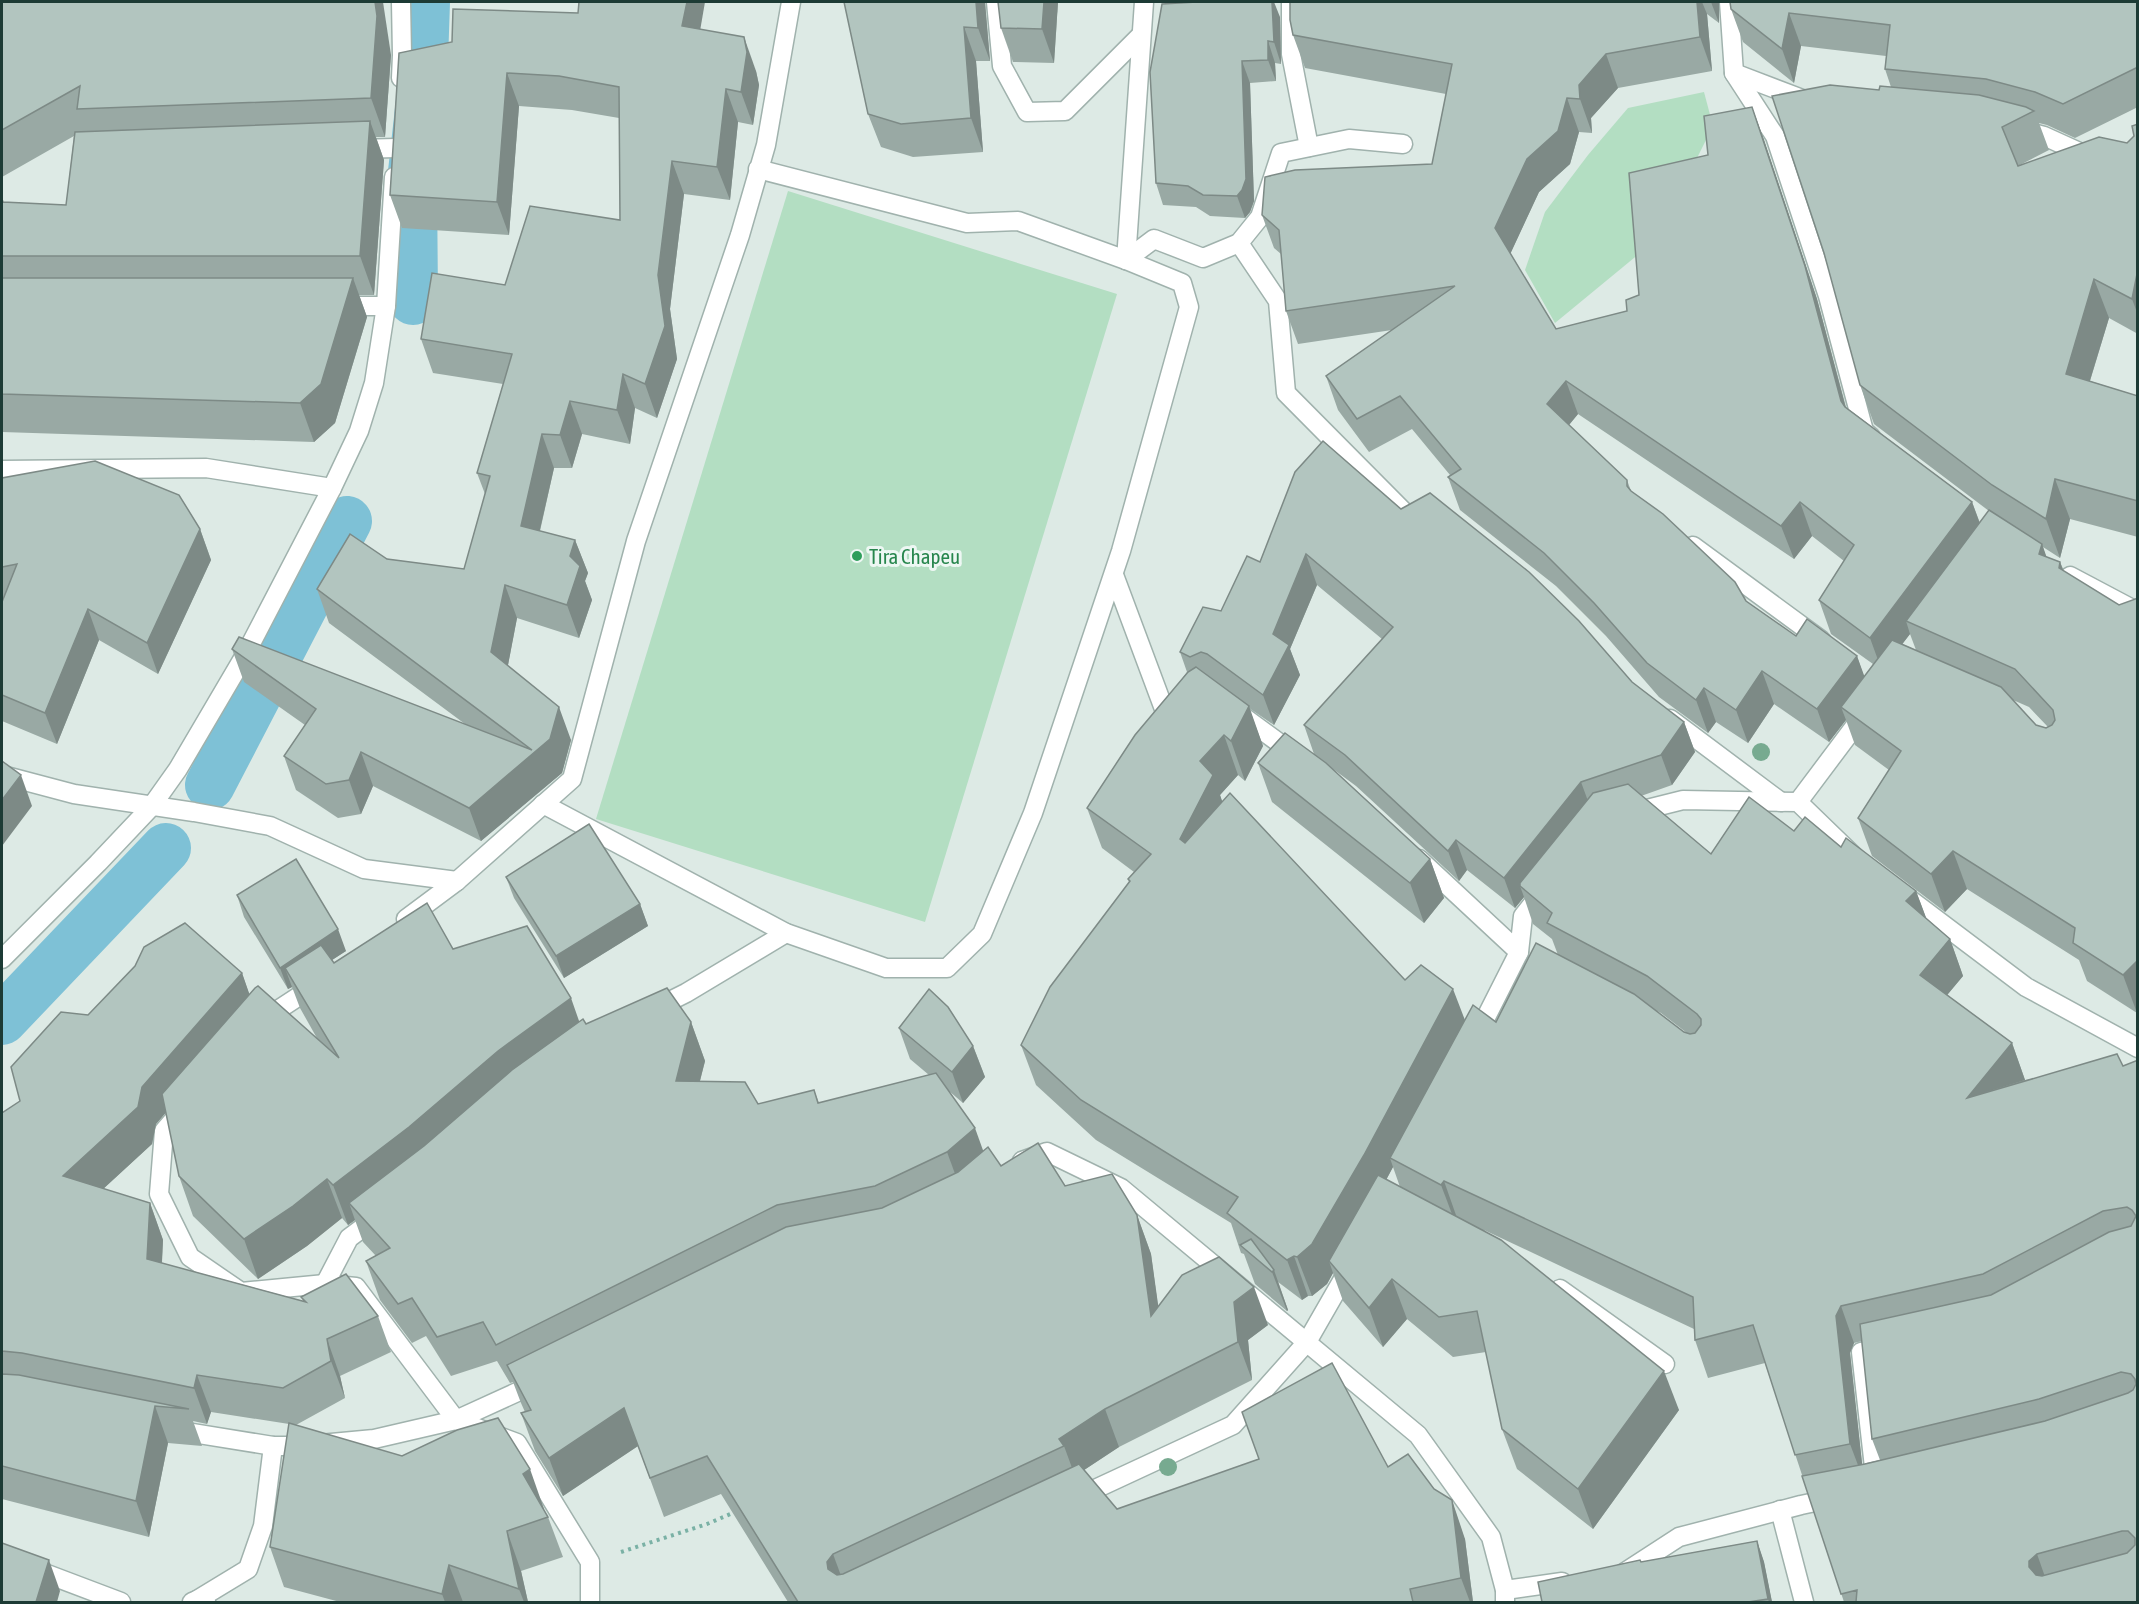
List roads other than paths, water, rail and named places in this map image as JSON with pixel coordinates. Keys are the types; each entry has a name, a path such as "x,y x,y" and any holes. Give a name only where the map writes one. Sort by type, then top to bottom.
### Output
{"street":[{"path":"400,90 401,2"},
{"path":"394,929 457,881 572,779 636,540 740,235 766,145 791,2"},
{"path":"996,2 1002,66 1027,112 1065,111 1141,35"},
{"path":"1126,260 1144,2"},
{"path":"1291,2 1291,54 1310,147"},
{"path":"1729,2 1734,73 1775,136 1828,296 1864,431 1882,445"},
{"path":"1734,73 1809,102 1832,105"},
{"path":"2005,126 2044,136 2099,161 2138,172"},
{"path":"1126,260 1154,238 1203,258 1239,243 1260,217 1281,153 1349,138 1403,144"},
{"path":"2,959 151,807 178,769 245,655 359,431 374,383 386,306 396,142 336,150"},
{"path":"543,804 786,933 886,968 947,968 982,934 1033,813 1114,575 1189,307 1182,283 1018,221 967,223 758,169"},
{"path":"1239,243 1278,301 1286,393 1409,517 1426,514"},
{"path":"328,306 386,306"},
{"path":"2,470 206,468 332,488"},
{"path":"1678,536 1838,652"},
{"path":"2056,569 2138,612"},
{"path":"1114,575 1167,717 1194,703"},
{"path":"1221,701 1312,767"},
{"path":"1790,802 1871,704"},
{"path":"1660,712 1790,802 1860,861 2026,987 2138,1048"},
{"path":"2,775 74,794 270,826 364,869 457,881"},
{"path":"1610,818 1683,800 1790,802"},
{"path":"1408,849 1519,952 1540,963"},
{"path":"1466,1055 1519,952 1523,916 1551,881"},
{"path":"637,1018 687,993 786,933"},
{"path":"247,1037 262,1020 330,976"},
{"path":"194,1097 164,1131 159,1194 190,1257 241,1292 325,1284 356,1287 456,1420 517,1443 590,1562 590,1602"},
{"path":"1008,1166 1047,1152 1121,1188 1418,1435 1491,1537 1505,1596 1575,1580"},
{"path":"325,1284 349,1238 395,1203"},
{"path":"1059,1506 1233,1425 1307,1342 1359,1251"},
{"path":"1544,1281 1564,1292 1665,1364"},
{"path":"1865,1492 1861,1352 1907,1342"},
{"path":"160,1427 273,1446 374,1439 456,1420 548,1377"},
{"path":"198,1602 248,1569 263,1526 273,1446"},
{"path":"1599,1577 1623,1574 1679,1537 1780,1510 1899,1484"},
{"path":"1780,1510 1804,1602"},
{"path":"2,1557 121,1602"}],"waterway":[{"path":"413,300 412,181 422,91 425,2"},
{"path":"210,785 347,521"},
{"path":"2,1020 166,848"}],"place":[{"name":"Tira Chapeu","path":"857,556"}]}
